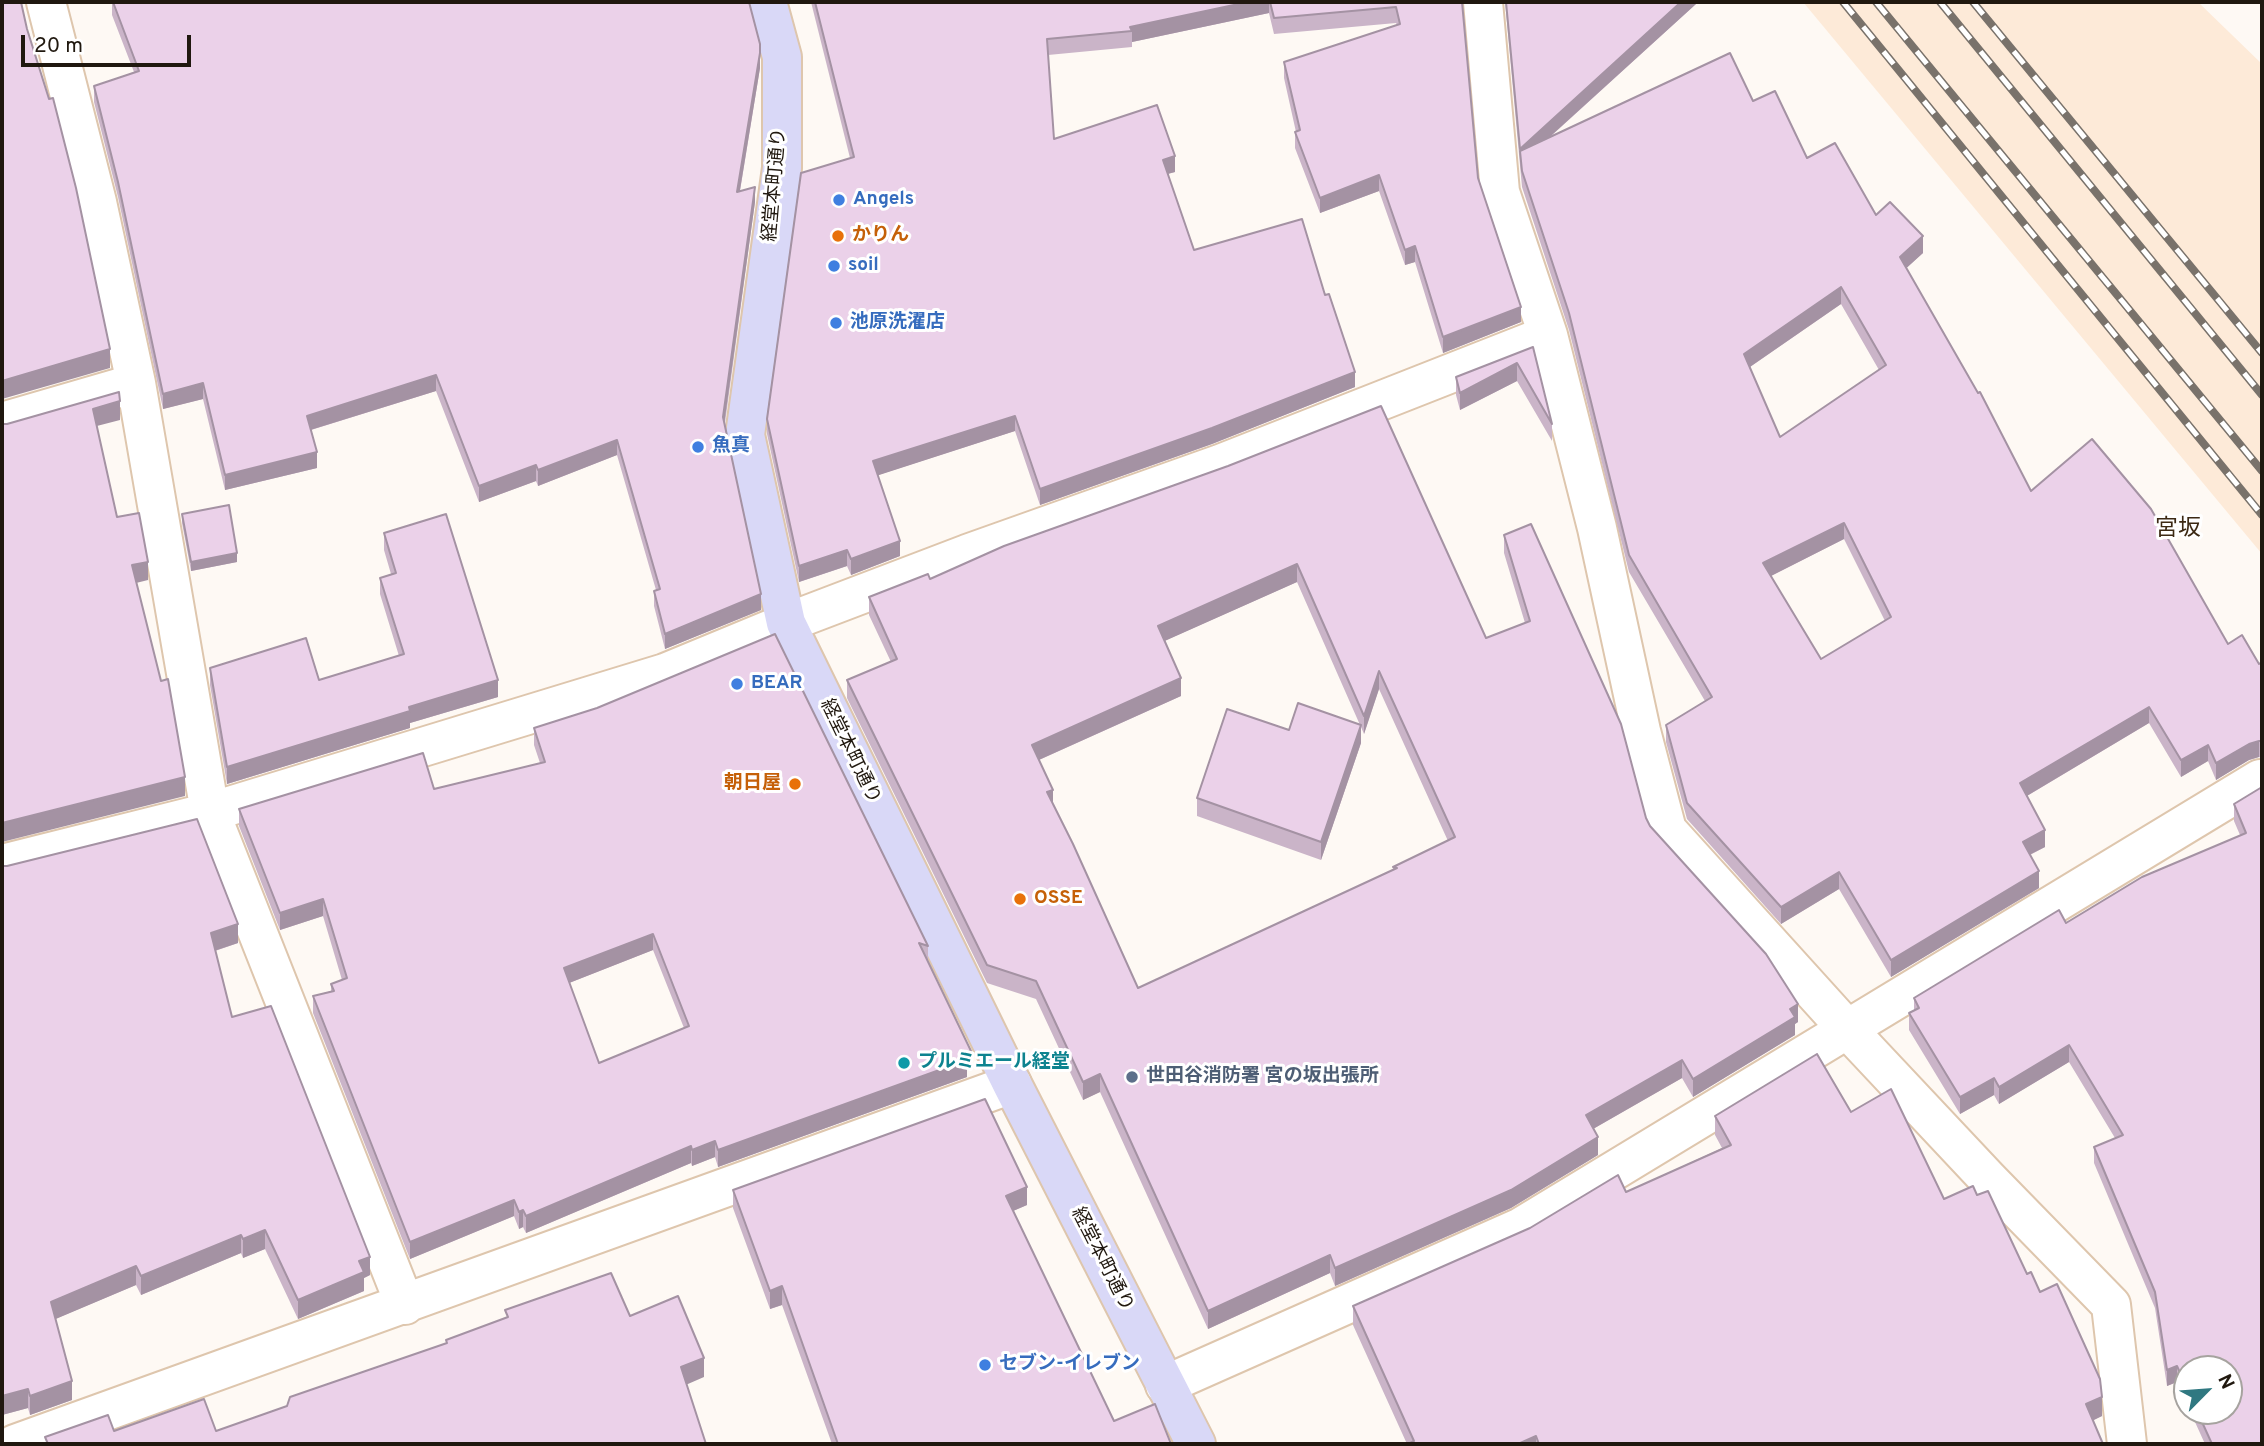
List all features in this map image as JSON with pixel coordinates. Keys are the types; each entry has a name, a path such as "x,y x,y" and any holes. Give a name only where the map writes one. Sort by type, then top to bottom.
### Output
{"main road":[{"name":"経堂本町通り","path":"767,2 782,57 782,167 745,435 786,623 1012,1084 1196,1444"}],"street":[{"path":"46,2 97,202 136,383 210,812 405,1305"},
{"path":"1483,2 1500,192 1548,335 1597,528 1641,731 1667,831 1847,1030 2111,1305 2127,1444"},
{"path":"2,864 210,812 665,673 786,623 967,554 1220,464 1548,335"},
{"path":"2,422 136,383"},
{"path":"1165,1385 1521,1227 2260,779"},
{"path":"15,1444 1012,1084"}],"shaded area":[{"path":"1803,2 2198,2 2262,64 2262,554"}],"building":[{"path":"2,2 21,2 49,99 53,98 76,188 110,349 2,381"},
{"path":"113,2 749,2 760,53 737,192 755,187 723,417 761,594 665,634 654,591 660,589 617,440 538,470 536,465 479,486 436,375 307,416 317,452 225,475 203,383 163,394 118,182 94,86 139,71"},
{"path":"815,2 1248,2 1130,27 1132,31 1047,39 1054,139 1157,105 1175,156 1163,160 1194,250 1302,219 1325,295 1329,294 1355,372 1212,428 1040,489 1015,416 873,461 900,541 851,559 847,550 799,566 767,419 801,173 854,157"},
{"path":"1270,2 1462,2 1478,178 1521,307 1443,337 1415,246 1405,250 1379,175 1320,198 1295,132 1300,130 1284,62 1400,24 1396,7 1274,18"},
{"path":"1506,2 1681,2 1520,149"},
{"path":"1730,53 1753,101 1775,91 1807,158 1835,143 1876,215 1890,202 1923,236 1900,257 1978,393 1980,392 2031,491 2092,439 2151,509 2228,644 2242,635 2259,664 2262,662 2262,741 2249,744 2216,763 2208,745 2181,760 2149,707 2020,783 2045,830 2023,842 2039,871 1891,960 1839,872 1781,907 1687,803 1666,725 1712,697 1629,555 1569,313 1522,171 1520,151","holes":["1841,287 1886,365 1780,437 1744,354","1844,523 1891,617 1821,659 1763,563"]},
{"path":"1533,347 1552,424 1517,363 1460,393 1456,377"},
{"path":"119,392 120,401 93,409 117,517 139,513 148,562 132,565 161,681 168,679 185,777 2,823 2,424"},
{"path":"1381,406 1486,638 1530,621 1504,535 1531,524 1621,724 1650,826 1766,954 1798,1004 1790,1009 1795,1017 1693,1079 1682,1060 1586,1115 1598,1137 1511,1190 1335,1268 1330,1255 1208,1311 1100,1074 1083,1082 1036,981 987,965 847,680 897,659 869,597 928,574 930,579 1004,546 1228,466","holes":["1297,564 1364,716 1379,671 1455,837 1393,867 1397,868 1138,988 1047,792 1053,790 1032,745 1181,678 1158,626"]},
{"path":"229,505 237,553 191,562 182,514"},
{"path":"446,514 498,680 409,707 410,711 227,767 210,668 306,638 319,680 404,654 380,578 396,573 384,533"},
{"path":"775,634 928,946 919,943 971,1051 964,1054 967,1060 718,1150 715,1141 692,1150 691,1146 526,1216 523,1210 519,1212 514,1200 410,1242 313,996 334,991 331,984 347,978 323,899 280,913 239,809 423,753 434,789 545,762 534,728 597,708","holes":["653,934 689,1026 599,1063 564,968"]},
{"path":"1298,703 1361,725 1321,842 1197,798 1227,709 1289,730"},
{"path":"2262,787 2262,1444 2212,1444 2203,1425 2243,1425 2243,1355 2173,1355 2173,1368 2167,1370 2155,1292 2094,1147 2123,1135 2069,1045 1999,1087 1994,1078 1960,1097 1909,1013 1919,1008 1914,998 2059,910 2066,923 2142,877 2246,833 2234,804"},
{"path":"197,819 238,924 211,933 232,1017 271,1006 370,1257 359,1261 364,1272 298,1300 265,1230 243,1239 241,1235 141,1276 136,1266 51,1302 72,1381 30,1396 28,1389 2,1396 2,866"},
{"path":"1817,1054 1851,1112 1891,1089 1944,1199 1973,1186 1977,1195 1988,1191 2027,1274 2031,1272 2040,1292 2057,1284 2100,1379 2102,1397 2086,1404 2103,1444 1539,1444 1536,1436 1518,1444 1408,1444 1414,1441 1353,1306 1530,1228 1618,1175 1626,1192 1731,1145 1715,1116"},
{"path":"985,1099 1027,1187 1006,1196 1114,1421 1155,1404 1171,1444 838,1444 782,1286 770,1291 733,1190"},
{"path":"611,1273 630,1316 678,1296 704,1358 681,1367 706,1444 48,1444 45,1437 108,1415 114,1431 204,1399 216,1431 287,1406 290,1397 447,1343 446,1340 508,1317 505,1310"}],"railway":[{"path":"1843,2 2262,515"},
{"path":"1876,2 2262,471"},
{"path":"1940,2 2262,395"},
{"path":"1973,2 2262,353"}],"place":[{"name":"Angels","path":"839,200"},
{"name":"かりん","path":"838,236"},
{"name":"soil","path":"834,266"},
{"name":"池原洗濯店","path":"836,323"},
{"name":"魚真","path":"698,447"},
{"name":"BEAR","path":"737,684"},
{"name":"朝日屋","path":"795,784"},
{"name":"OSSE","path":"1020,899"},
{"name":"プルミエール経堂","path":"904,1063"},
{"name":"世田谷消防署 宮の坂出張所","path":"1132,1077"},
{"name":"セブン-イレブン","path":"985,1365"}],"district":[{"name":"宮坂","path":"2178,530"}]}
